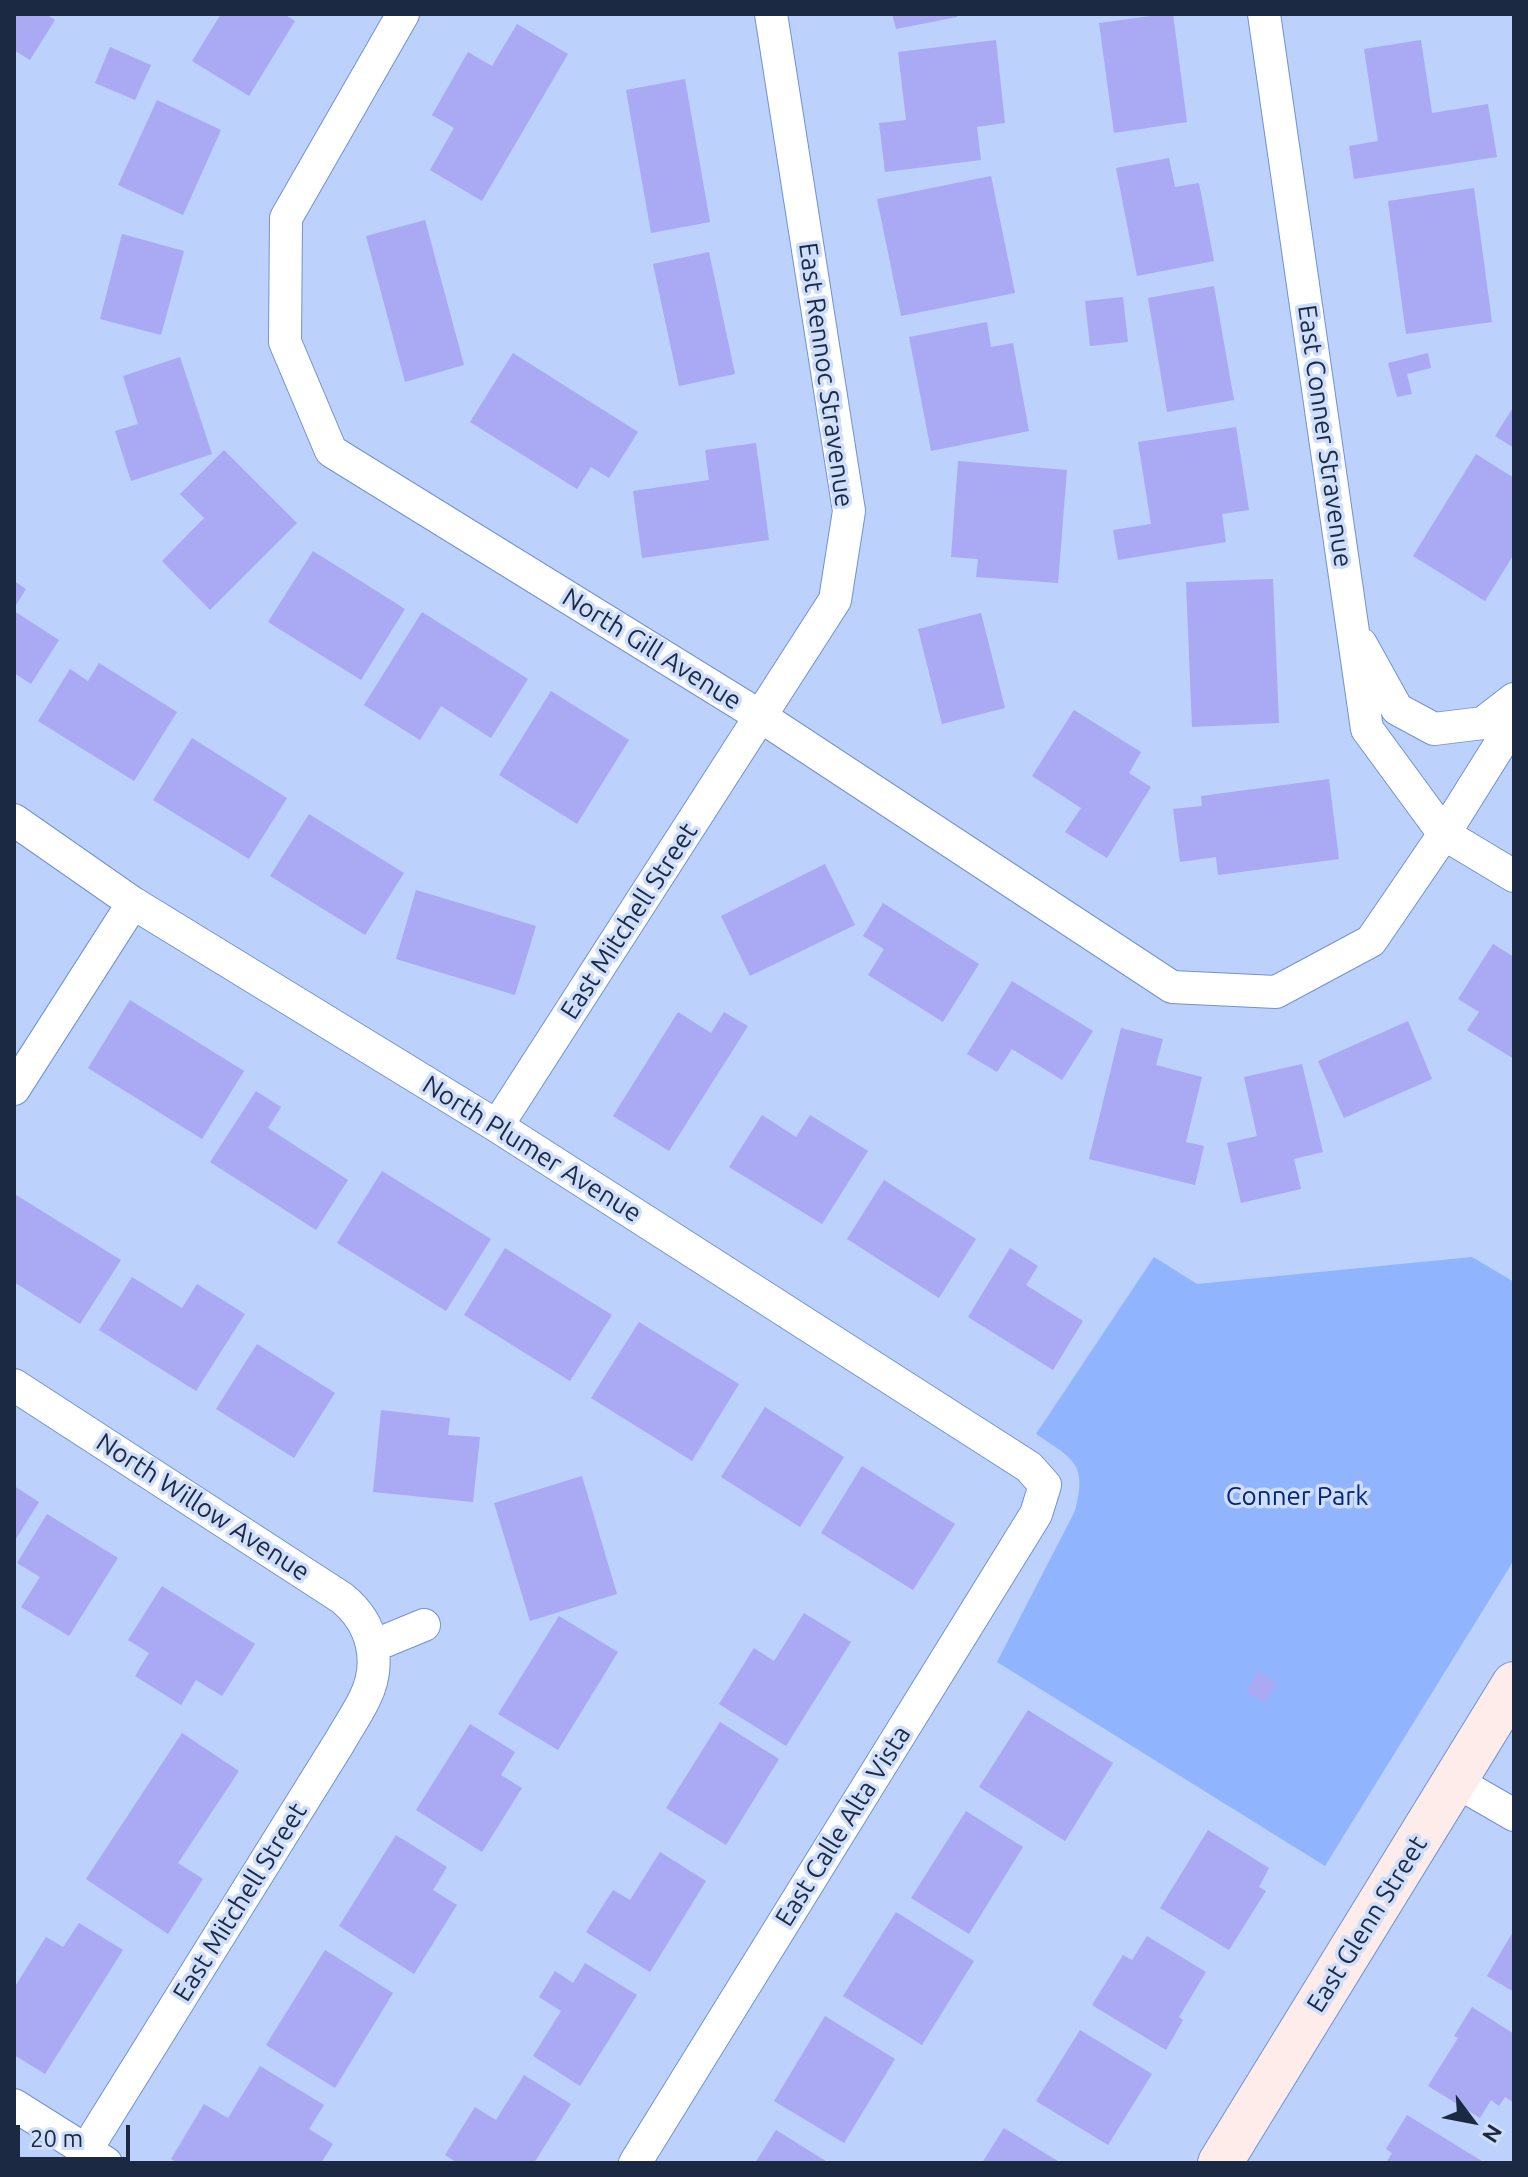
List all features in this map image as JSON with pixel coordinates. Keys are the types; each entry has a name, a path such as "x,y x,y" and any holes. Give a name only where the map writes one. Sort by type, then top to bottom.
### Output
{"street":[{"name":"North Gill Avenue","path":"403,14 286,218 285,342 331,451 760,716 1172,987 1276,992 1371,941 1444,834"},
{"name":"East Rennoc Stravenue","path":"760,716 835,600 849,511 771,14"},
{"name":"East Conner Stravenue","path":"1264,14 1367,729 1444,834"},
{"path":"1353,629 1397,709 1434,729 1483,723 1514,699"},
{"name":"East Mitchell Street","path":"497,1126 760,716"},
{"path":"1514,722 1444,834 1514,876"},
{"name":"North Plumer Avenue","path":"14,820 133,903 497,1126 1029,1467 1045,1485"},
{"path":"14,1089 133,903"},
{"name":"North Willow Avenue","path":"14,1385 342,1598 361,1617 373,1646"},
{"name":"East Calle Alta Vista","path":"635,2163 1036,1514 1045,1485"},
{"path":"373,1646 424,1625"},
{"name":"East Mitchell Street","path":"96,2157 365,1698 373,1670 373,1646"},
{"name":"East Glenn Street","path":"1220,2163 1514,1684"},
{"path":"1455,1781 1514,1815"},
{"path":"14,2105 96,2157"}],"green space":[{"name":"Conner Park","path":"1154,1257 1197,1284 1472,1257 1514,1282 1514,1560 1325,1866 997,1662 1075,1511 1079,1495 1080,1482 1074,1464 1036,1434"}],"building":[{"path":"14,14 46,14 55,20 30,60 14,50"},
{"path":"221,14 284,14 295,21 249,96 192,61"},
{"path":"892,14 956,14 957,17 896,29"},
{"path":"1173,14 1187,122 1114,133 1099,23"},
{"path":"517,24 568,54 482,201 430,170 454,128 432,115 468,52 492,66"},
{"path":"996,40 1005,123 977,127 981,160 885,172 879,123 906,120 898,52"},
{"path":"1421,40 1432,113 1488,104 1497,157 1354,179 1349,146 1378,141 1364,49"},
{"path":"110,47 151,65 135,100 95,83"},
{"path":"685,79 710,222 651,233 626,90"},
{"path":"157,100 221,130 183,215 118,185"},
{"path":"1169,158 1175,187 1199,183 1214,261 1137,276 1116,168"},
{"path":"991,176 1015,293 901,316 877,199"},
{"path":"1474,188 1492,322 1406,334 1388,201"},
{"path":"425,220 464,365 405,382 366,236"},
{"path":"122,234 184,251 161,335 100,319"},
{"path":"709,252 735,374 679,386 653,264"},
{"path":"1214,286 1234,400 1167,412 1148,298"},
{"path":"1123,297 1128,342 1090,346 1085,301"},
{"path":"987,322 991,347 1013,343 1029,431 931,451 909,337"},
{"path":"513,353 638,432 609,478 591,467 577,489 470,422"},
{"path":"1428,353 1431,368 1407,374 1412,394 1397,397 1388,363"},
{"path":"180,357 212,454 131,481 115,431 138,424 123,376"},
{"path":"1514,406 1514,448 1495,436"},
{"path":"1236,427 1249,510 1222,514 1226,542 1118,560 1113,530 1151,524 1138,442"},
{"path":"756,443 769,540 642,558 633,491 709,480 705,450"},
{"path":"224,450 297,523 210,610 162,561 204,518 180,494"},
{"path":"1476,454 1514,478 1514,554 1485,601 1413,556"},
{"path":"958,461 1067,470 1058,583 976,577 978,559 951,557"},
{"path":"313,551 405,609 361,680 268,622"},
{"path":"1273,579 1279,723 1192,727 1186,582"},
{"path":"14,581 26,589 14,608"},
{"path":"14,611 59,640 31,684 14,673"},
{"path":"422,612 528,679 491,738 441,706 420,740 364,705"},
{"path":"981,613 1005,708 942,724 918,629"},
{"path":"99,663 177,712 134,781 38,721 70,669 88,681"},
{"path":"551,691 629,740 577,824 499,775"},
{"path":"1074,710 1141,752 1129,773 1151,787 1107,858 1065,832 1081,808 1032,776"},
{"path":"192,738 287,798 249,859 153,800"},
{"path":"1329,779 1339,859 1218,875 1216,857 1180,862 1173,809 1202,806 1201,796"},
{"path":"309,814 404,873 365,935 270,876"},
{"path":"825,864 855,925 750,976 721,916"},
{"path":"416,890 536,926 515,995 396,959"},
{"path":"883,903 979,964 943,1022 868,975 884,949 863,936"},
{"path":"1493,944 1514,957 1514,1059 1467,1030 1479,1012 1458,999"},
{"path":"1012,981 1093,1031 1062,1080 1012,1049 997,1072 967,1054"},
{"path":"130,1000 244,1071 202,1139 88,1068"},
{"path":"678,1012 711,1033 724,1012 748,1026 669,1151 613,1116"},
{"path":"1408,1021 1432,1079 1344,1118 1318,1061"},
{"path":"1121,1028 1163,1039 1156,1065 1202,1077 1186,1142 1204,1146 1195,1185 1089,1159"},
{"path":"1302,1064 1323,1152 1294,1159 1301,1189 1241,1203 1227,1143 1257,1136 1244,1077"},
{"path":"256,1091 281,1107 268,1128 348,1180 316,1230 210,1162"},
{"path":"762,1115 796,1137 810,1115 868,1151 822,1224 729,1167"},
{"path":"382,1171 491,1239 446,1311 337,1243"},
{"path":"884,1180 976,1239 939,1298 847,1239"},
{"path":"16,1195 121,1260 80,1324 14,1282"},
{"path":"505,1248 612,1315 570,1381 464,1315"},
{"path":"1010,1248 1038,1266 1026,1285 1083,1321 1053,1370 968,1317"},
{"path":"132,1277 182,1308 197,1284 245,1314 196,1391 99,1330"},
{"path":"639,1322 739,1384 692,1461 591,1398"},
{"path":"257,1344 335,1393 294,1458 216,1409"},
{"path":"765,1407 844,1457 800,1527 721,1477"},
{"path":"381,1410 450,1418 448,1435 480,1437 473,1502 373,1492"},
{"path":"862,1466 955,1524 913,1590 821,1533"},
{"path":"582,1476 617,1594 530,1621 494,1503"},
{"path":"14,1486 39,1502 14,1542"},
{"path":"47,1514 118,1558 69,1636 21,1607 40,1577 17,1563"},
{"path":"162,1586 255,1644 222,1696 196,1680 181,1705 135,1676 149,1653 128,1640"},
{"path":"804,1613 851,1642 786,1746 719,1704 754,1648 774,1661"},
{"path":"559,1616 618,1652 558,1750 498,1714"},
{"path":"1259,1671 1277,1683 1265,1703 1246,1691"},
{"path":"1028,1710 1113,1763 1065,1841 979,1787"},
{"path":"720,1722 779,1759 726,1845 666,1808"},
{"path":"470,1724 515,1752 501,1775 522,1788 482,1852 416,1810"},
{"path":"182,1733 239,1771 178,1863 203,1879 168,1934 86,1879"},
{"path":"966,1811 1023,1847 969,1934 911,1898"},
{"path":"1208,1830 1269,1868 1259,1887 1266,1891 1229,1950 1160,1908"},
{"path":"396,1835 447,1867 433,1890 457,1905 414,1974 339,1926"},
{"path":"660,1852 706,1881 650,1972 586,1932 613,1890 630,1900"},
{"path":"896,1912 974,1961 922,2045 843,1996"},
{"path":"79,1923 123,1950 45,2074 14,2055 14,1988 46,1937 63,1947"},
{"path":"1514,1930 1514,1992 1487,1976"},
{"path":"1147,1936 1206,1972 1179,2017 1183,2020 1166,2050 1092,2005 1123,1955 1132,1960"},
{"path":"325,1950 393,1993 335,2088 266,2045"},
{"path":"585,1963 637,1995 580,2086 533,2056 561,2011 539,1997 555,1971 573,1983"},
{"path":"1472,2007 1514,2034 1514,2103 1505,2097 1499,2106 1491,2100 1480,2118 1428,2086 1458,2038 1454,2036"},
{"path":"825,2016 895,2059 844,2143 774,2101"},
{"path":"1080,2030 1152,2074 1108,2145 1036,2101"},
{"path":"260,2066 324,2105 309,2129 333,2144 321,2163 178,2163 171,2159 204,2104 228,2118"},
{"path":"524,2075 571,2104 534,2163 457,2163 445,2155 475,2107 496,2120"},
{"path":"1407,2115 1485,2163 1386,2163 1392,2153 1386,2149"},
{"path":"1004,2128 1061,2163 982,2163"},
{"path":"776,2130 829,2163 755,2163"}]}
